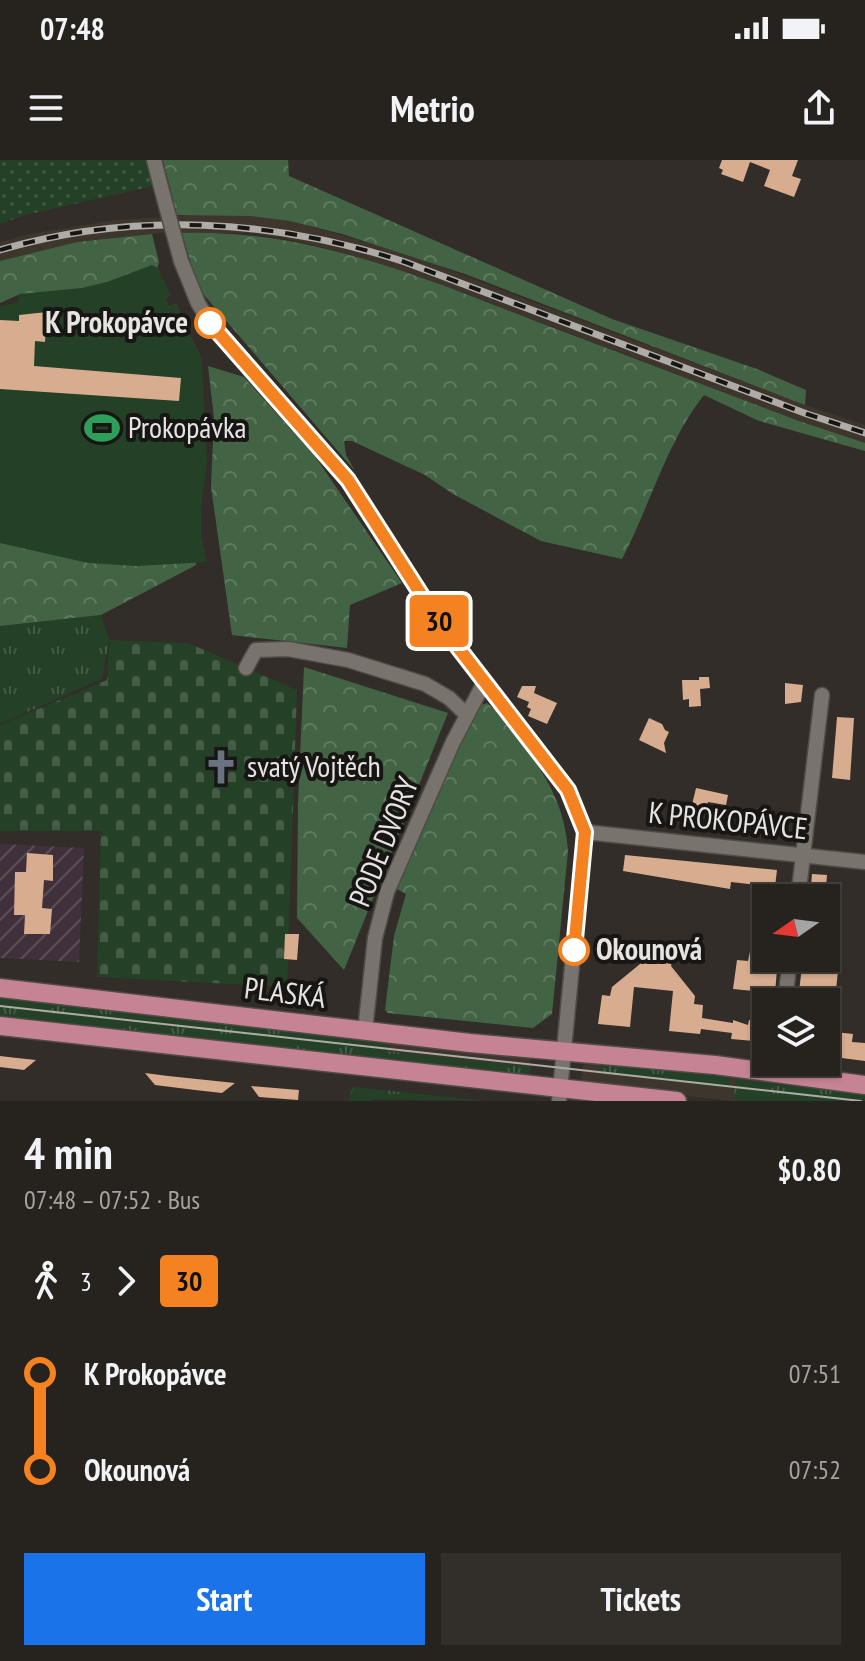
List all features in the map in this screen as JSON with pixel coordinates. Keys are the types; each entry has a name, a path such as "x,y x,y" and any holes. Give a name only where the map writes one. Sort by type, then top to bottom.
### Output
{"main road":[{"name":"PLASKÁ","path":"0,988 365,1031 777,1072 865,1085"},
{"path":"0,1026 559,1095 677,1101"}],"street":[{"path":"154,160 181,261 210,323 348,480 440,624 568,790 585,832 559,1095"},
{"path":"246,668 256,650 288,649 348,660 425,684 449,698 467,715"},
{"name":"PODE DVORY","path":"365,1031 375,938 387,892 484,683"},
{"path":"800,884 822,695"},
{"name":"K PROKOPÁVCE","path":"585,832 865,862"}],"shaded area":[{"path":"206,214 290,221 405,253 865,425 865,443 799,421 459,291 338,251 287,239 249,233 161,233 77,242 0,261 0,242 29,234 115,220"},
{"path":"0,844 84,848 79,962 0,958"},
{"path":"0,1001 531,1058 530,1073"},
{"path":"586,1063 731,1074 865,1101 734,1101 585,1085 581,1080 582,1067"}],"green space":[{"path":"0,160 147,160 153,186 25,215 0,224"},
{"path":"163,160 288,160 289,176 612,319 757,369 806,390 805,405 465,274 342,234 290,221 250,216 177,215"},
{"path":"182,233 275,239 364,259 408,273 865,443 865,451 759,421 704,395 679,433 622,559 541,541 453,494 425,475 352,441 344,441 346,455 355,471 204,295"},
{"path":"152,234 159,262 149,296 118,289 18,295 0,303 0,261 77,242"},
{"name":"Prokopávka","path":"152,265 158,268 171,295 165,298 169,307 176,304 202,361 207,462 201,535 207,562 137,566 88,563 0,543 0,307 18,302 19,294 82,288"},
{"name":"Prokopávka","path":"160,288 171,295 165,298 169,307 176,304 202,361 196,565 101,615 0,626 0,528"},
{"path":"208,366 244,377 314,455 402,583 350,605 347,648 232,635 211,487 214,418"},
{"path":"101,615 109,640 102,679 0,724 0,626"},
{"path":"109,640 188,643 297,690 287,987 97,977 101,831 0,831 0,725 107,680"},
{"path":"304,667 448,713 344,970 297,918"},
{"path":"487,703 543,774 560,809 565,829 568,851 552,1014 533,1028 388,1013 385,1010 394,936 406,894 395,888 470,718 477,706"},
{"path":"0,997 388,1039 387,1051 530,1067 529,1079 0,1019"},
{"path":"599,1065 731,1074 729,1088 600,1073"},
{"path":"736,1075 865,1092 865,1101 733,1101"},
{"path":"353,1087 486,1101 348,1101"}],"building":[{"path":"722,160 798,160 792,176 801,179 794,197 764,186 770,170 750,162 743,182 721,174 723,170 719,168"},
{"path":"47,312 45,342 35,341 34,366 181,378 179,401 0,389 0,320 19,321 19,315"},
{"path":"699,677 709,677 710,688 700,689 701,706 689,707 689,699 683,700 682,680 699,680"},
{"path":"785,683 803,685 801,702 785,704"},
{"path":"522,686 536,686 534,693 557,703 547,724 528,716 531,709 527,707 529,702 517,697"},
{"path":"837,717 854,718 850,780 832,778"},
{"path":"649,718 662,724 669,732 664,743 666,753 639,740"},
{"path":"696,788 728,795 726,805 708,802 703,819 689,817"},
{"path":"27,853 53,855 53,881 44,880 42,908 52,909 50,934 24,934 25,915 14,915 15,872 26,872"},
{"path":"625,855 777,870 775,884 731,882 730,889 623,871"},
{"path":"812,874 827,875 826,884 811,884"},
{"path":"285,934 299,934 297,960 284,959"},
{"path":"752,942 752,972 777,972 775,988 733,989 737,960 748,961"},
{"path":"640,959 672,962 671,966 695,996 694,1004 703,1005 702,1018 733,1023 733,1020 748,1025 749,1020 752,1020 752,1041 731,1039 732,1033 701,1029 700,1034 669,1031 673,991 634,987 630,1027 598,1024 602,995 610,996 612,987 640,964"},
{"path":"801,972 838,972 836,988 799,988"},
{"path":"840,1033 853,1034 852,1042 865,1043 865,1061 840,1058"},
{"path":"0,1056 36,1060 24,1070 0,1067"},
{"path":"145,1073 235,1083 222,1093 195,1090 155,1085"},
{"path":"251,1086 299,1090 298,1100 259,1097"}],"tram line":[{"path":"0,1006 861,1101"}],"railway":[{"path":"0,250 101,229 152,225 204,225 305,236 405,262 807,414 865,433"}],"bus line":[{"name":"30","path":"210,323 348,480 440,624 568,790 585,832 574,950"}],"place":[{"name":"K Prokopávce","path":"210,323"},
{"name":"Prokopávka","path":"102,428"},
{"name":"svatý Vojtěch","path":"221,767"},
{"name":"Okounová","path":"574,950"}]}
